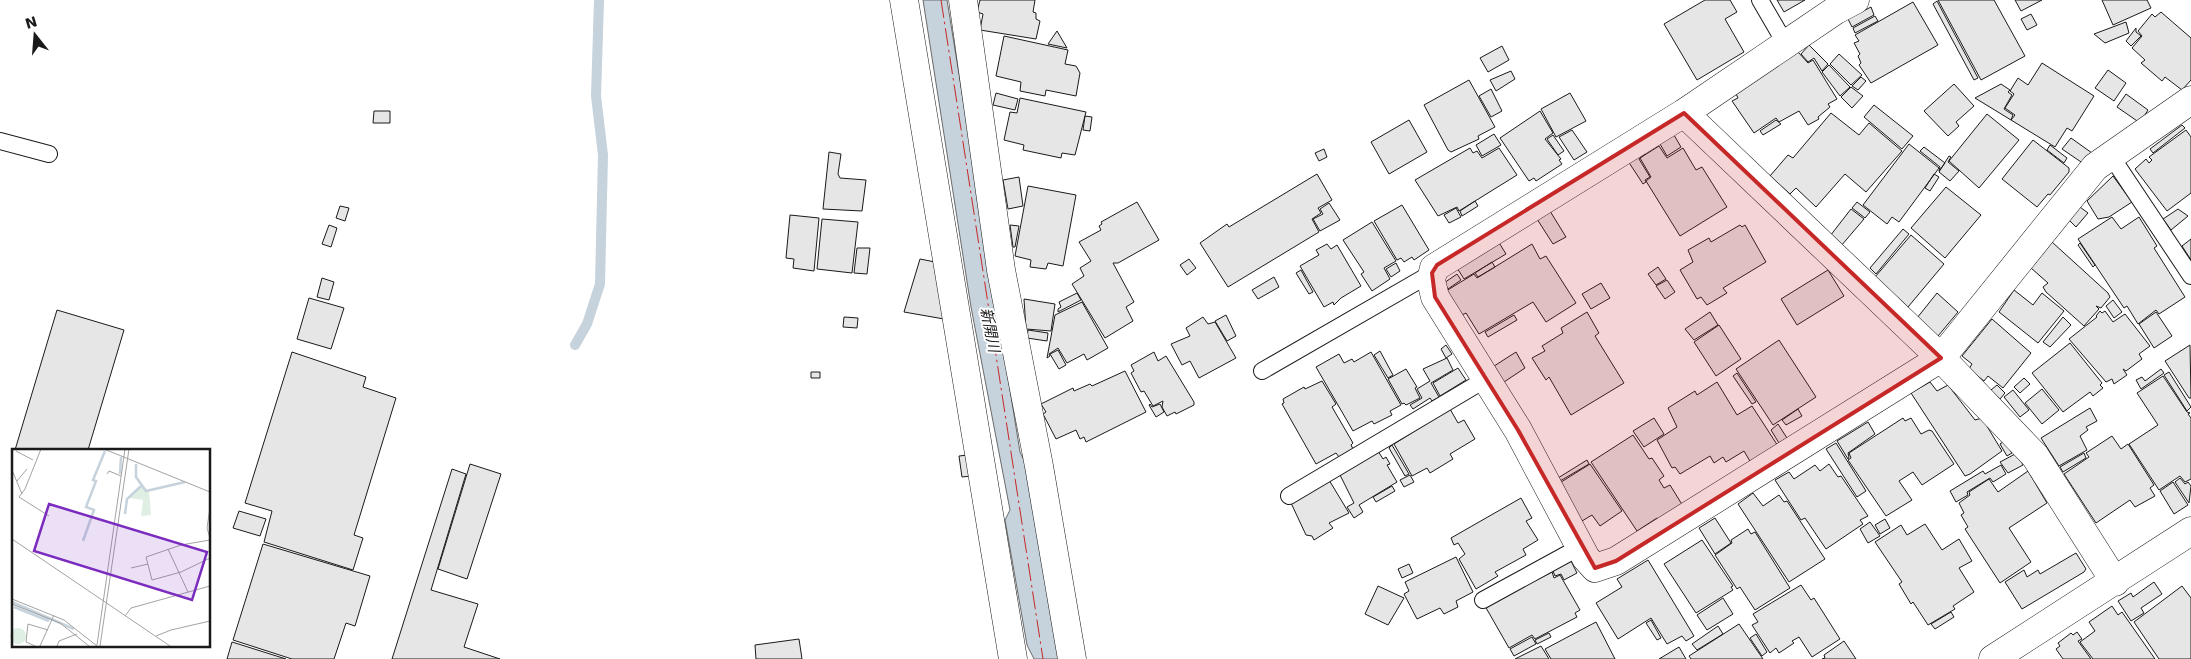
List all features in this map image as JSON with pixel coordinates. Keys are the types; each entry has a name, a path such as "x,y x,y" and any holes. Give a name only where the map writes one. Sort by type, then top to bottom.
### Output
{"street":[{"path":"904,0 1013,659"},
{"path":"963,0 1001,270 1072,659"},
{"path":"1855,0 1785,43 1684,113 1437,265 1432,273 1435,297 1518,430 1580,547 1594,568 1609,565 1940,358 2095,167 2191,100"},
{"path":"1684,113 1940,358 2034,456 2115,582"},
{"path":"1993,659 2115,582 2191,531"}],"lane":[{"path":"1760,0 1785,43"},
{"path":"0,141 49,154"},
{"path":"2111,156 2191,276"},
{"path":"1262,371 1432,273"},
{"path":"1289,496 1486,379"},
{"path":"1483,600 1580,547"}],"highlighted area":[{"path":"1684,113 1941,358 1616,561 1595,568 1518,430 1435,297 1432,273 1437,265"}],"water":[{"name":"新開川","path":"923,0 947,0 1020,452 1030,473 1061,659 1034,659 1027,645 1005,520 1010,510 971,307"}],"building":[{"path":"980,0 1035,0 1033,12 1036,13 1036,19 1040,21 1036,39 980,30 983,14 977,12"},
{"path":"1705,0 1730,0 1737,12 1725,19 1744,52 1697,80 1664,24"},
{"path":"1777,0 1805,0 1784,12"},
{"path":"1938,0 1994,0 2025,56 1981,80"},
{"path":"2015,0 2042,0 2021,11"},
{"path":"2102,0 2147,0 2151,8 2113,25"},
{"path":"1937,1 1978,78 1974,80 1933,4"},
{"path":"1913,2 1938,45 1871,83 1859,65 1861,63 1858,56 1860,54 1854,43 1859,41 1855,35"},
{"path":"1871,7 1874,15 1852,27 1848,19"},
{"path":"2161,12 2191,38 2191,80 2182,90 2165,77 2162,81 2141,63 2145,60 2132,48 2142,36 2138,31 2152,14 2155,17"},
{"path":"2031,14 2037,25 2027,30 2021,19"},
{"path":"1875,16 1878,21 1855,33 1853,28"},
{"path":"2126,22 2129,33 2105,43 2094,34"},
{"path":"2136,28 2136,32 2141,36 2131,46 2126,41"},
{"path":"1057,31 1067,48 1048,44"},
{"path":"1004,36 1068,50 1065,64 1076,66 1080,73 1076,96 1046,90 1045,96 1020,91 1021,82 996,76"},
{"path":"1809,45 1828,64 1822,71 1814,58 1808,62 1801,54"},
{"path":"1502,46 1509,60 1488,72 1480,58"},
{"path":"1798,52 1808,63 1813,60 1837,99 1828,104 1830,107 1818,117 1819,119 1808,125 1799,111 1779,122 1776,118 1754,133 1732,101 1738,98 1735,92"},
{"path":"1839,54 1862,75 1851,85 1830,64"},
{"path":"2042,63 2094,96 2072,131 2067,128 2055,147 2011,120 2015,115 2005,108 2014,94 2010,91 2018,78 2028,85"},
{"path":"1829,65 1850,87 1840,96 1822,72"},
{"path":"2108,70 2126,83 2114,101 2095,88"},
{"path":"1511,71 1515,79 1496,91 1490,80"},
{"path":"1861,77 1866,81 1858,90 1852,86"},
{"path":"1469,80 1495,127 1478,136 1479,139 1451,152 1448,150 1424,105"},
{"path":"1954,84 1974,106 1956,122 1959,126 1948,136 1924,111"},
{"path":"2001,84 2010,90 2008,92 2012,95 2004,109 2013,115 2011,120 1975,98"},
{"path":"1851,87 1863,96 1852,108 1841,97"},
{"path":"1491,89 1502,111 1491,117 1479,96"},
{"path":"996,93 1018,99 1015,110 993,105"},
{"path":"1570,93 1586,121 1556,137 1541,109"},
{"path":"2126,94 2148,110 2140,123 2117,107"},
{"path":"1020,98 1086,112 1075,155 1062,153 1061,158 1023,150 1024,145 1004,140 1010,112 1017,113"},
{"path":"1874,105 1913,136 1902,149 1864,117"},
{"path":"374,111 390,111 390,123 373,123"},
{"path":"1540,111 1553,133 1545,139 1561,159 1559,160 1562,164 1536,181 1534,178 1529,181 1500,138"},
{"path":"1831,113 1859,135 1869,123 1902,151 1866,192 1845,174 1816,207 1796,188 1790,194 1770,176 1788,155 1793,158"},
{"path":"1987,114 2019,140 1979,188 1949,161"},
{"path":"1085,116 1092,117 1090,131 1083,130"},
{"path":"1409,120 1427,152 1389,174 1371,142"},
{"path":"1776,120 1781,124 1763,135 1760,131"},
{"path":"2182,125 2185,128 2153,153 2150,149"},
{"path":"1572,130 1587,152 1574,160 1559,137"},
{"path":"1671,130 1681,147 1667,156 1660,144 1657,146"},
{"path":"2186,130 2191,137 2191,193 2167,211 2135,169 2146,159 2149,163 2152,160 2149,157"},
{"path":"1494,134 1501,145 1482,156 1476,145"},
{"path":"1553,135 1564,151 1558,155 1547,139"},
{"path":"2071,138 2092,153 2084,164 2062,149"},
{"path":"2033,140 2069,168 2069,172 2037,207 2002,179"},
{"path":"1909,144 1939,168 1899,222 1892,217 1887,224 1863,205"},
{"path":"2050,145 2067,158 2064,163 2047,150"},
{"path":"1659,146 1667,158 1683,148 1696,170 1702,167 1727,207 1680,236 1646,181 1651,177 1640,158"},
{"path":"1924,147 1945,163 1939,171 1940,167 1920,151"},
{"path":"1470,148 1473,153 1477,151 1482,158 1499,148 1517,175 1459,211 1457,207 1438,216 1415,180"},
{"path":"1324,149 1327,157 1319,161 1315,153"},
{"path":"1641,149 1645,154 1639,159 1650,177 1643,184 1626,158"},
{"path":"829,152 841,154 838,174 840,178 866,180 862,211 823,209"},
{"path":"1949,156 1951,157 1948,162 1959,171 1950,181 1939,172"},
{"path":"1317,174 1332,200 1318,208 1321,213 1312,219 1319,232 1228,287 1200,243 1227,224 1229,227"},
{"path":"1934,174 1939,177 1930,191 1925,188"},
{"path":"2113,176 2132,202 2109,217 2098,219 2087,201"},
{"path":"1019,177 1023,206 1008,209 1003,180"},
{"path":"1028,186 1076,195 1063,266 1048,263 1046,269 1030,267 1031,260 1015,256"},
{"path":"1946,187 1981,215 1945,258 1911,228"},
{"path":"1475,201 1478,206 1462,216 1460,211"},
{"path":"1137,202 1159,240 1118,263 1113,263 1134,302 1126,307 1133,321 1105,338 1072,284 1084,276 1080,268 1091,261 1079,242 1101,230 1099,226 1102,224 1101,222"},
{"path":"1857,202 1870,212 1865,218 1852,208"},
{"path":"1329,203 1340,220 1320,231 1313,219 1323,214 1320,209"},
{"path":"1402,205 1429,250 1414,260 1412,257 1404,262 1401,258 1397,260 1374,221"},
{"path":"340,206 349,208 345,221 336,218"},
{"path":"2080,207 2088,213 2076,227 2069,220"},
{"path":"1456,208 1461,217 1449,223 1444,215"},
{"path":"1851,209 1864,219 1841,246 1830,236"},
{"path":"2178,209 2188,216 2171,230 2163,219"},
{"path":"1550,211 1566,237 1553,244 1537,219"},
{"path":"790,215 819,218 814,271 793,268 794,259 786,258"},
{"path":"2112,217 2121,229 2139,217 2157,246 2154,248 2185,297 2159,314 2156,310 2138,324 2127,306 2124,308 2078,239"},
{"path":"822,219 858,222 852,273 817,269"},
{"path":"1372,222 1396,261 1384,268 1390,279 1372,291 1361,274 1364,272 1343,240"},
{"path":"329,225 337,228 331,247 322,244"},
{"path":"1010,225 1019,226 1015,247 1013,247"},
{"path":"1740,225 1742,227 1745,225 1766,262 1723,288 1727,293 1707,305 1701,297 1697,299 1680,270 1693,262 1688,250 1709,238 1711,242"},
{"path":"1903,229 1909,234 1876,274 1870,268"},
{"path":"1911,235 1944,264 1908,307 1875,277"},
{"path":"2191,239 2191,260 2182,246"},
{"path":"1498,241 1506,254 1464,279 1457,268"},
{"path":"2052,242 2108,293 2110,297 2101,308 2096,306 2099,309 2084,326 2046,292 2043,287 2048,283 2031,268"},
{"path":"2080,243 2095,265 2093,267 2078,245"},
{"path":"1327,244 1331,249 1337,245 1361,286 1341,298 1334,305 1333,302 1324,307 1300,266 1319,255 1316,250"},
{"path":"1532,244 1540,259 1546,256 1576,303 1546,322 1533,302 1479,334 1466,313 1462,315 1446,291 1474,274 1477,278"},
{"path":"857,248 870,248 867,274 854,273"},
{"path":"920,259 935,262 944,319 904,312"},
{"path":"1189,259 1196,268 1187,275 1180,265"},
{"path":"1492,262 1495,267 1478,277 1475,273"},
{"path":"1396,263 1400,271 1391,277 1386,269"},
{"path":"1658,267 1666,279 1656,285 1648,274"},
{"path":"1301,270 1313,292 1309,294 1296,273"},
{"path":"1828,270 1844,296 1797,325 1781,299"},
{"path":"1457,274 1461,280 1448,289 1444,283"},
{"path":"1274,277 1279,287 1258,299 1252,290"},
{"path":"322,278 334,282 329,300 317,297"},
{"path":"1667,280 1675,292 1665,299 1656,286"},
{"path":"1601,283 1610,298 1591,309 1582,294"},
{"path":"2014,290 2033,305 2042,293 2064,311 2038,343 1999,312"},
{"path":"1077,293 1081,300 1058,312 1058,309 1061,307 1059,302"},
{"path":"1937,293 1958,312 1938,336 1917,318"},
{"path":"309,298 344,308 331,349 297,339"},
{"path":"1024,299 1055,304 1051,331 1026,329"},
{"path":"2113,300 2122,312 2114,318 2106,306"},
{"path":"1082,302 1108,348 1087,360 1084,354 1067,363 1058,348 1049,354 1050,356 1047,358 1055,315"},
{"path":"57,310 124,330 88,449 15,449"},
{"path":"2100,311 2102,313 2105,311 2113,322 2125,314 2150,346 2139,354 2142,359 2126,371 2123,369 2127,375 2114,384 2112,379 2106,382 2069,339 2097,317"},
{"path":"1587,312 1599,333 1595,336 1624,383 1571,415 1549,377 1546,380 1532,358 1545,351 1542,346 1563,333 1561,328"},
{"path":"1710,312 1718,325 1694,340 1685,329"},
{"path":"2156,312 2172,336 2154,348 2139,324"},
{"path":"1226,315 1236,336 1227,341 1215,321"},
{"path":"1514,315 1517,320 1488,337 1485,332"},
{"path":"844,317 858,318 857,328 843,327"},
{"path":"1203,317 1208,324 1215,322 1236,358 1199,378 1190,361 1182,365 1171,344 1190,336 1186,328"},
{"path":"2063,317 2071,325 2050,347 2043,342"},
{"path":"1992,319 2031,353 2003,388 1988,376 1984,381 1969,369 1972,364 1962,356"},
{"path":"1719,325 1741,359 1716,376 1694,342"},
{"path":"1028,330 1048,333 1047,341 1027,338"},
{"path":"1779,340 1816,397 1773,425 1736,369"},
{"path":"2070,343 2102,383 2100,385 2103,388 2093,396 2090,392 2063,412 2032,373"},
{"path":"1446,345 1452,354 1446,358 1441,349"},
{"path":"2190,345 2191,398 2189,398 2165,361"},
{"path":"1058,350 1066,365 1059,369 1050,354"},
{"path":"1380,351 1393,375 1388,378 1374,355"},
{"path":"292,352 366,377 363,387 396,398 354,535 363,538 353,570 264,542 272,511 245,503"},
{"path":"1154,352 1158,361 1166,356 1194,405 1176,414 1175,412 1167,416 1162,407 1163,401 1153,406 1144,391 1141,392 1131,373 1134,371 1131,365"},
{"path":"1371,352 1401,405 1390,411 1392,415 1374,424 1372,421 1353,431 1316,367 1339,354 1344,363 1352,359 1354,362"},
{"path":"1516,352 1525,368 1501,384 1491,368"},
{"path":"1447,358 1453,370 1431,383 1439,397 1432,401 1430,398 1413,409 1410,405 1422,398 1417,389 1430,381 1423,369"},
{"path":"1458,368 1466,380 1440,396 1433,383"},
{"path":"1406,369 1417,387 1415,388 1420,398 1406,405 1402,404 1388,379"},
{"path":"2161,369 2164,373 2141,389 2136,380 2142,377 2145,381"},
{"path":"1125,371 1146,412 1086,442 1084,437 1080,439 1076,430 1056,439 1043,414 1046,412 1041,404 1073,388 1074,391 1090,384 1092,386"},
{"path":"811,372 820,372 820,378 811,378"},
{"path":"2169,372 2191,407 2187,411 2164,375"},
{"path":"1737,373 1756,402 1752,404 1733,376"},
{"path":"2163,376 2187,412 2190,413 2188,414 2191,418 2191,479 2185,482 2180,476 2159,490 2129,444 2158,425 2137,393"},
{"path":"2024,378 2030,384 2020,393 2014,387"},
{"path":"1322,381 1336,404 1332,407 1353,443 1351,445 1353,449 1339,457 1336,453 1316,464 1282,404 1284,403 1283,399 1304,387 1305,389"},
{"path":"1717,382 1737,415 1752,406 1778,446 1751,463 1744,451 1726,462 1723,457 1714,463 1710,456 1680,474 1675,467 1672,468 1657,440 1677,427 1668,408 1695,391 1697,395"},
{"path":"1930,382 1937,391 1948,385 1975,420 1982,418 2002,451 1970,474 1965,476 1911,393"},
{"path":"1997,385 2005,393 2000,399 1991,390"},
{"path":"2042,389 2059,410 2042,424 2025,403"},
{"path":"2013,390 2029,410 2020,417 2004,397"},
{"path":"1150,404 1152,407 1160,404 1164,412 1156,417"},
{"path":"2090,408 2097,421 2086,427 2088,430 2080,436 2087,450 2059,466 2041,438"},
{"path":"1450,409 1458,423 1464,420 1475,439 1450,454 1453,459 1430,473 1427,468 1412,476 1394,444"},
{"path":"1798,409 1802,416 1786,425 1782,420"},
{"path":"1654,418 1664,434 1644,447 1633,431"},
{"path":"1903,418 1905,421 1911,418 1921,434 1929,430 1932,431 1954,464 1922,485 1913,472 1899,481 1912,500 1886,516 1848,460 1851,458 1849,453"},
{"path":"1868,422 1875,434 1848,453 1848,459 1837,441"},
{"path":"1778,424 1787,438 1779,443 1771,430"},
{"path":"1633,435 1649,459 1652,458 1664,476 1659,480 1664,488 1670,485 1683,506 1658,521 1657,518 1637,531 1591,462"},
{"path":"2112,436 2121,449 2128,444 2154,485 2150,488 2155,496 2135,507 2130,500 2096,523 2064,474 2089,457 2086,453"},
{"path":"2004,441 2012,453 2007,456 2000,444"},
{"path":"1836,443 1866,491 1857,497 1826,449"},
{"path":"1392,445 1409,474 1405,476 1389,448"},
{"path":"1378,451 1383,459 1386,457 1390,464 1387,465 1397,482 1359,505 1363,512 1354,518 1347,507 1354,503 1340,475"},
{"path":"2017,453 2023,465 2008,473 2000,462"},
{"path":"2084,453 2086,458 2063,472 2060,467"},
{"path":"968,455 971,476 962,477 959,456"},
{"path":"1587,460 1589,464 1560,481 1558,478"},
{"path":"470,464 501,474 467,579 438,569"},
{"path":"1590,464 1622,511 1600,526 1592,515 1582,521 1558,484"},
{"path":"1829,464 1838,477 1841,476 1868,516 1860,520 1863,524 1826,549 1805,518 1801,520 1775,480 1789,472 1794,479 1815,465 1820,471"},
{"path":"2001,465 2006,474 1993,482 1990,478 1967,492 1968,495 1956,502 1950,491 1983,471 1985,474"},
{"path":"452,469 466,474 431,590 478,604 464,647 500,659 392,659"},
{"path":"2028,471 2047,503 2009,528 2031,562 2000,583 1965,529 1968,527 1961,515 1964,513 1959,503 1970,495 1969,492 1989,479 1998,492"},
{"path":"1410,475 1414,482 1404,487 1400,480"},
{"path":"2180,478 2185,484 2188,482 2191,486 2189,503 2175,482"},
{"path":"1329,480 1349,513 1329,523 1333,528 1314,540 1312,536 1306,535 1291,503"},
{"path":"2173,482 2188,505 2174,514 2160,491"},
{"path":"1392,486 1395,491 1376,502 1373,497"},
{"path":"1753,493 1763,506 1779,495 1784,502 1787,501 1825,559 1789,582 1738,504"},
{"path":"1521,498 1532,518 1526,521 1538,540 1523,549 1526,555 1495,572 1498,576 1476,589 1459,559 1465,554 1458,543 1454,545 1451,538"},
{"path":"239,511 266,519 260,536 233,528"},
{"path":"1715,518 1731,543 1715,554 1699,528"},
{"path":"1885,519 1890,528 1880,534 1875,525"},
{"path":"1870,522 1880,536 1868,543 1860,529"},
{"path":"1925,524 1942,550 1959,539 1972,561 1959,568 1974,592 1953,606 1955,609 1928,625 1913,602 1911,604 1899,584 1902,582 1875,542 1901,525 1907,535"},
{"path":"1748,529 1751,534 1755,532 1790,588 1755,610 1740,587 1737,589 1715,555 1732,543 1731,540"},
{"path":"1702,540 1733,586 1731,587 1733,590 1696,613 1664,564"},
{"path":"263,544 370,576 355,626 346,623 334,659 292,659 233,640"},
{"path":"2076,553 2086,569 2084,572 2022,609 2005,582 2024,570 2027,577 2038,570 2040,574"},
{"path":"1456,557 1473,592 1456,601 1458,607 1444,614 1440,608 1417,619 1404,594 1409,591 1405,582"},
{"path":"1648,560 1694,636 1686,641 1682,636 1667,644 1651,618 1618,639 1596,603 1622,587 1617,579"},
{"path":"1571,561 1577,573 1564,580 1561,574 1555,576 1553,571"},
{"path":"1409,564 1413,573 1402,578 1398,569"},
{"path":"1552,572 1554,578 1560,575 1580,610 1575,613 1577,617 1535,639 1532,635 1509,648 1485,606"},
{"path":"2154,582 2162,594 2141,608 2144,613 2131,621 2118,601 2131,593 2133,597"},
{"path":"1801,585 1811,600 1814,598 1840,639 1812,657 1799,637 1792,641 1794,643 1779,653 1776,648 1770,653 1752,625 1758,622 1753,614"},
{"path":"1378,586 1404,598 1388,625 1365,614"},
{"path":"2182,586 2191,598 2191,659 2159,659 2134,622"},
{"path":"1723,598 1733,614 1707,630 1697,615"},
{"path":"2112,606 2118,615 2122,612 2155,659 2093,659 2080,642 2095,631 2089,622"},
{"path":"1951,612 1954,617 1935,629 1931,624"},
{"path":"1651,620 1661,638 1657,640 1646,623"},
{"path":"1596,622 1615,659 1551,659 1545,649"},
{"path":"1739,624 1763,659 1691,659 1689,656"},
{"path":"1718,626 1723,634 1697,650 1692,644"},
{"path":"2077,632 2082,639 2078,641 2091,659 2063,659 2056,649 2060,646 2058,643 2071,633 2073,635"},
{"path":"1549,633 1551,637 1537,644 1535,640"},
{"path":"1756,634 1767,652 1762,656 1750,638"},
{"path":"1532,637 1536,644 1514,656 1510,649"},
{"path":"799,639 802,659 756,659 755,645"},
{"path":"1844,641 1856,659 1822,659 1825,658 1824,655"},
{"path":"232,642 286,659 227,659"},
{"path":"1541,646 1549,659 1515,659"},
{"path":"1679,647 1686,659 1659,659"}],"waterway":[{"path":"575,345 587,324 600,284 603,155 596,96 599,0"}],"power":[{"path":"941,0 1043,659"}]}
